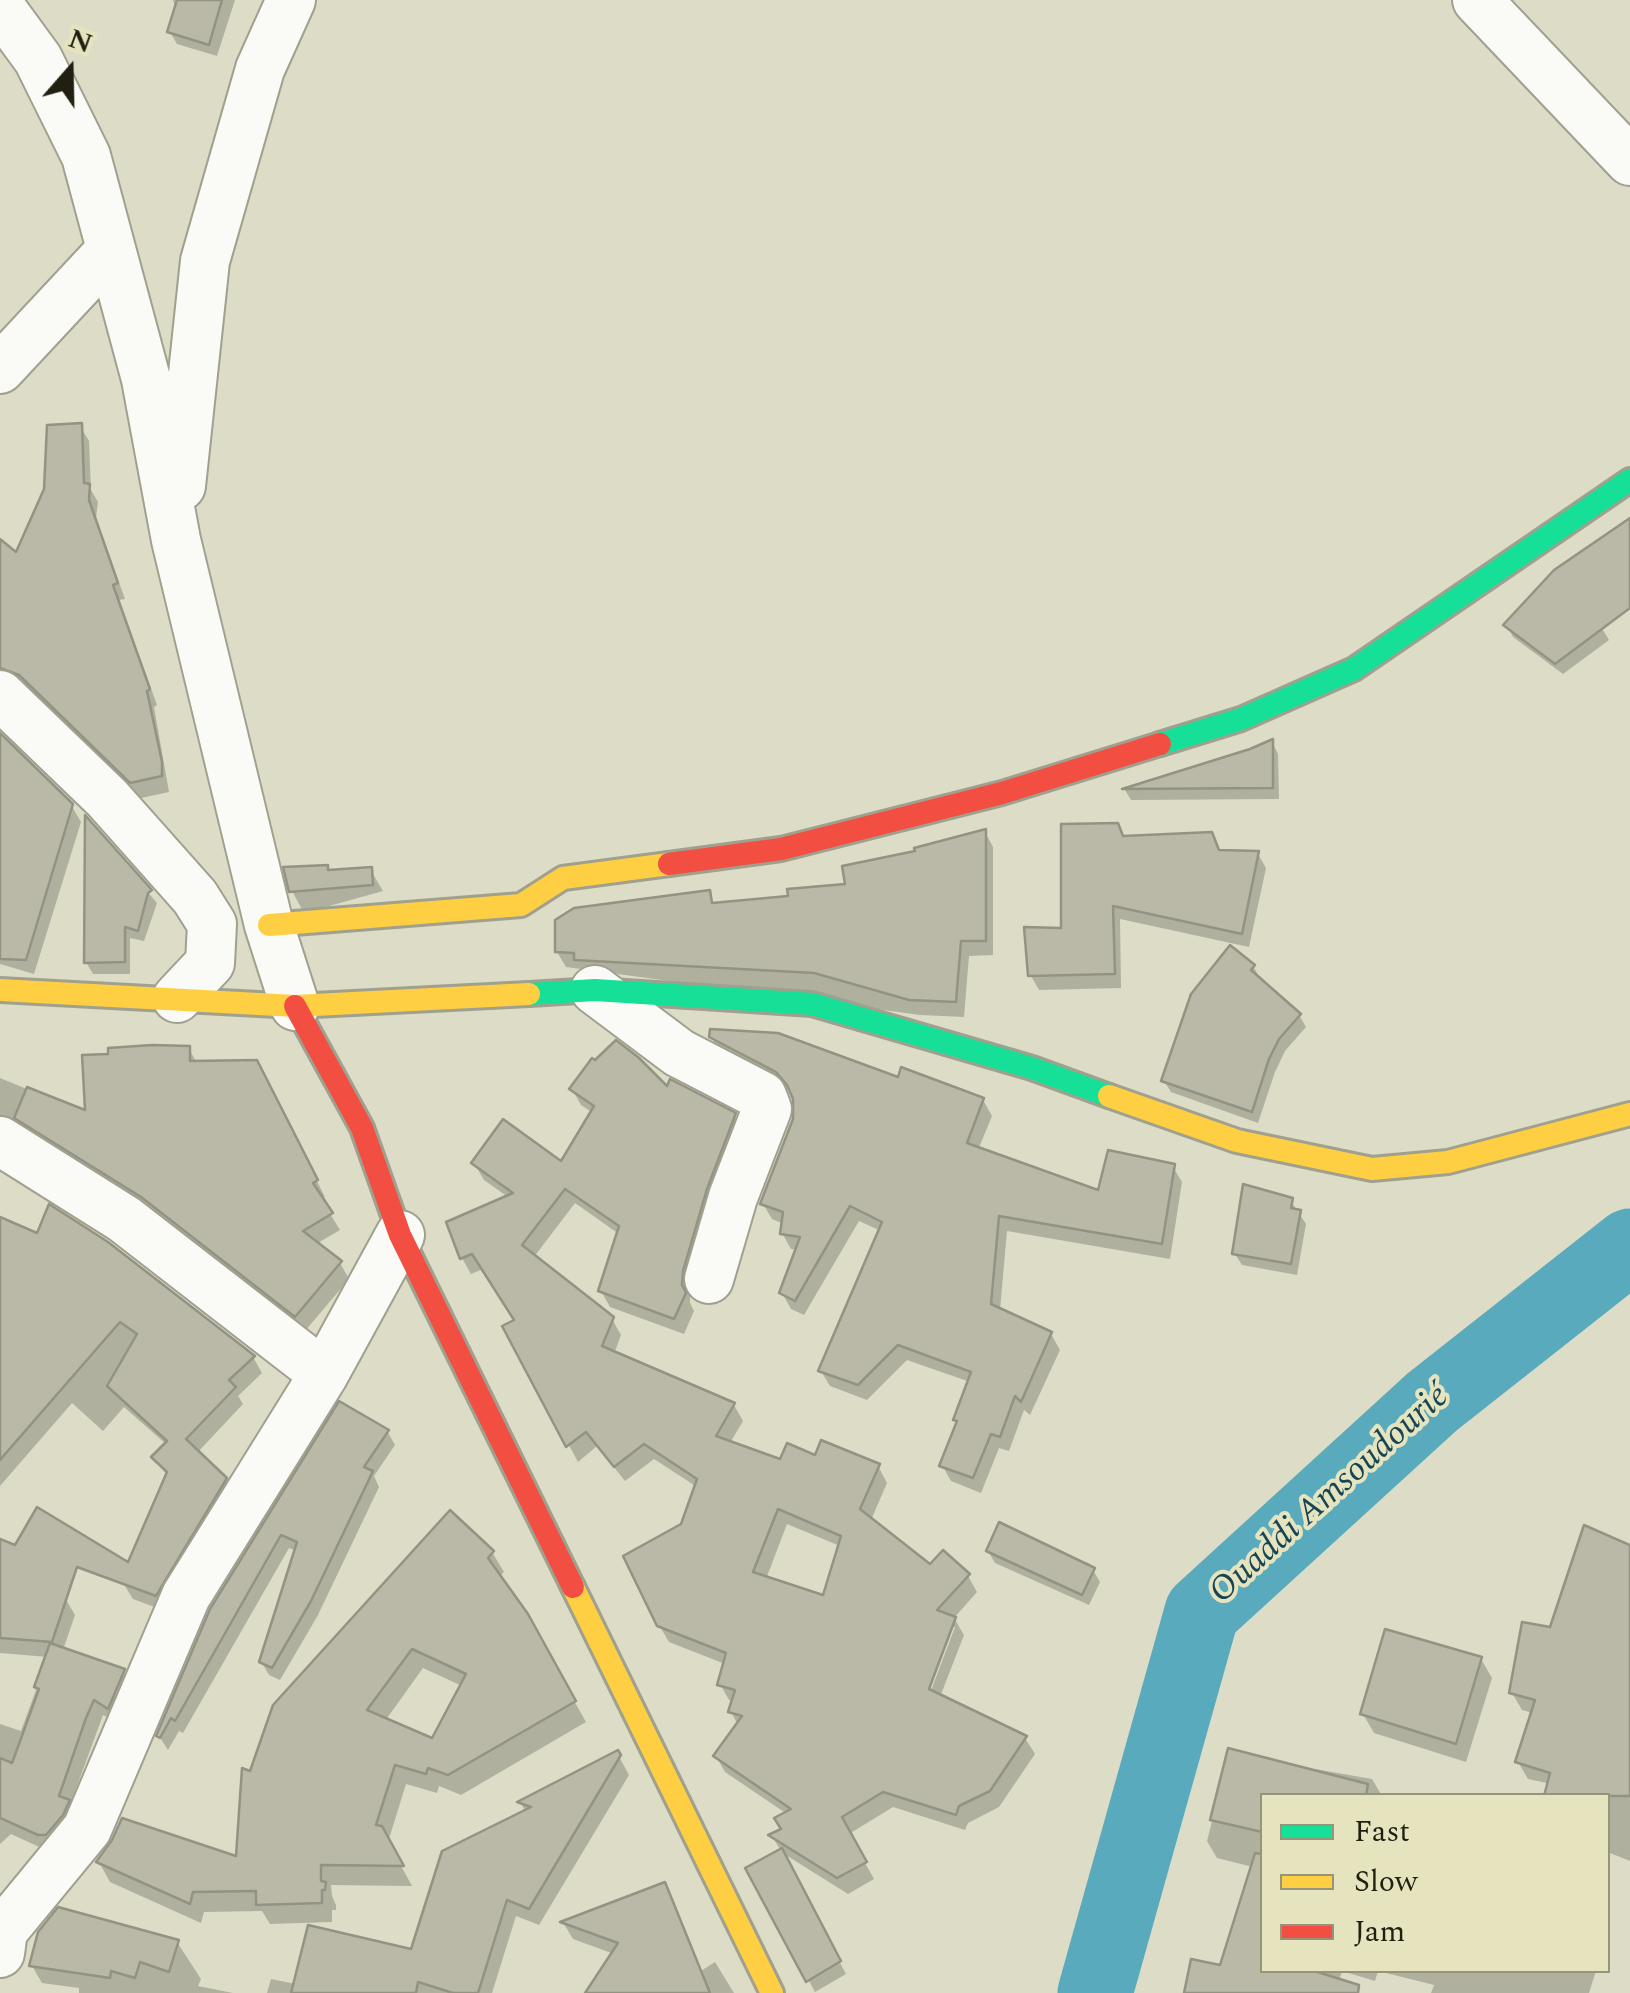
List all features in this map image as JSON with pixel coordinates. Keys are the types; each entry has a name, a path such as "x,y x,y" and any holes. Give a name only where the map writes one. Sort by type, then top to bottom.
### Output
{"street":[{"path":"176,540 204,260 260,69 292,0"},
{"path":"1477,0 1630,161"},
{"path":"0,7 38,59 86,156 146,379 176,540 269,926 295,1006 362,1128 400,1235 772,1993"},
{"path":"0,370 110,251"},
{"path":"269,926 521,905 563,878 781,848 1002,794 1241,719 1354,669 1630,480"},
{"path":"0,695 107,798 195,897 212,924 210,963 178,998"},
{"path":"0,990 295,1006 595,990 812,1004 1032,1068 1236,1141 1372,1168 1448,1162 1630,1114"},
{"path":"595,990 679,1054 762,1096 767,1109 708,1279"},
{"path":"0,1141 124,1219 324,1374"},
{"path":"0,1953 3,1932 87,1828 186,1596 324,1374 400,1235"}],"building":[{"path":"177,0 222,0 209,45 167,32"},
{"path":"82,423 84,483 90,484 89,500 118,583 113,585 150,689 147,691 162,762 162,776 130,783 19,675 0,668 0,539 16,552 44,489 47,425"},
{"path":"1630,518 1630,608 1555,664 1503,625 1554,570"},
{"path":"0,733 73,804 26,960 0,959"},
{"path":"1273,739 1273,788 1122,789 1250,749"},
{"path":"85,815 152,890 138,931 125,927 125,962 84,963"},
{"path":"1118,823 1123,836 1212,832 1219,850 1259,851 1242,934 1113,906 1115,974 1028,976 1024,927 1061,928 1061,824"},
{"path":"986,829 986,941 961,941 956,1002 909,1000 814,973 574,960 574,953 555,952 555,920 574,908 710,890 712,903 788,896 787,889 845,884 842,866 915,851 914,848"},
{"path":"328,865 328,870 372,867 373,885 289,892 283,867"},
{"path":"1230,945 1255,965 1251,970 1301,1014 1279,1039 1269,1059 1252,1112 1161,1081 1191,994"},
{"path":"710,1029 778,1033 898,1077 901,1067 984,1098 967,1143 1098,1190 1108,1150 1175,1164 1162,1244 999,1216 991,1304 1052,1332 1021,1402 1015,1396 1000,1437 991,1434 973,1478 939,1466 971,1372 898,1345 858,1385 818,1371 882,1222 850,1206 795,1301 779,1293 800,1237 780,1234 783,1212 760,1204 793,1119 793,1099 776,1072 709,1037"},
{"path":"616,1040 667,1086 670,1079 736,1113 707,1189 683,1271 686,1293 674,1319 598,1291 619,1226 565,1189 522,1245 614,1317 602,1346 735,1403 716,1436 780,1459 787,1443 815,1455 821,1440 880,1464 860,1509 930,1564 943,1550 970,1574 937,1610 956,1617 929,1689 1027,1736 990,1791 959,1806 956,1815 883,1792 842,1817 867,1862 837,1878 768,1835 781,1829 774,1818 791,1809 713,1756 742,1716 728,1712 735,1690 717,1685 726,1653 657,1626 623,1556 681,1524 697,1479 644,1444 614,1467 586,1432 566,1447 502,1326 514,1320 472,1254 460,1259 446,1222 513,1193 471,1163 503,1119 561,1161 594,1106 569,1089 592,1058 595,1060","holes":["778,1509 841,1536 823,1595 753,1572"]},
{"path":"190,1046 190,1061 257,1060 318,1180 313,1183 333,1213 303,1231 342,1261 295,1317 141,1197 14,1118 27,1087 85,1110 82,1055 108,1054 108,1048"},
{"path":"1243,1184 1293,1198 1291,1208 1301,1210 1291,1264 1232,1254"},
{"path":"49,1204 108,1242 255,1356 229,1380 236,1387 186,1439 227,1478 156,1596 77,1567 52,1642 0,1638 0,1539 15,1545 37,1507 128,1562 167,1472 151,1457 167,1441 107,1386 137,1334 120,1322 0,1460 0,1217 37,1233"},
{"path":"339,1401 389,1430 364,1467 373,1471 311,1601 272,1668 259,1662 297,1542 281,1535 175,1721 171,1718 160,1738 156,1736 210,1609"},
{"path":"450,1510 494,1551 488,1558 528,1614 576,1701 448,1775 428,1768 426,1774 395,1765 376,1825 382,1826 404,1866 321,1865 321,1881 326,1882 322,1903 256,1905 256,1891 193,1892 190,1904 96,1862 122,1818 236,1856 242,1768 250,1771 273,1705","holes":["412,1649 466,1674 432,1738 367,1710"]},
{"path":"999,1522 1095,1568 1082,1595 986,1551"},
{"path":"1584,1525 1630,1545 1630,1796 1545,1793 1550,1773 1515,1762 1535,1700 1509,1693 1522,1622 1550,1627"},
{"path":"1385,1629 1482,1657 1456,1744 1360,1714"},
{"path":"50,1643 125,1669 108,1709 94,1700 59,1796 70,1800 46,1835 38,1835 0,1818 0,1758 12,1763 39,1689 34,1687"},
{"path":"1228,1748 1368,1784 1366,1793 1260,1793 1260,1832 1210,1820"},
{"path":"618,1750 621,1755 529,1909 507,1900 478,1993 453,1993 418,1982 416,1993 291,1993 308,1925 411,1949 442,1851 531,1807 517,1802"},
{"path":"782,1848 841,1961 806,1982 745,1868"},
{"path":"1255,1853 1260,1854 1260,1973 1321,1973 1359,1985 1358,1993 1184,1993 1191,1959 1220,1965"},
{"path":"665,1882 710,1993 585,1993 618,1943 560,1922"},
{"path":"58,1907 179,1940 169,1972 140,1962 135,1978 111,1971 110,1978 29,1966 38,1932"}],"waterway":[{"name":"Ouaddi Amsoudourié","path":"1095,1993 1202,1612 1432,1402 1630,1246"}],"traffic: fast":[{"path":"1160,744 1241,719 1354,669 1630,480"},
{"path":"529,994 595,990 812,1004 1032,1068 1109,1096"}],"traffic: slow":[{"path":"269,925 521,905 563,878 669,864"},
{"path":"0,990 295,1006 529,994"},
{"path":"1109,1096 1237,1141 1372,1169 1448,1162 1630,1114"},
{"path":"573,1587 772,1993"}],"traffic: jam":[{"path":"669,864 781,849 1002,793 1160,744"},
{"path":"295,1006 362,1128 400,1235 573,1587"}]}
